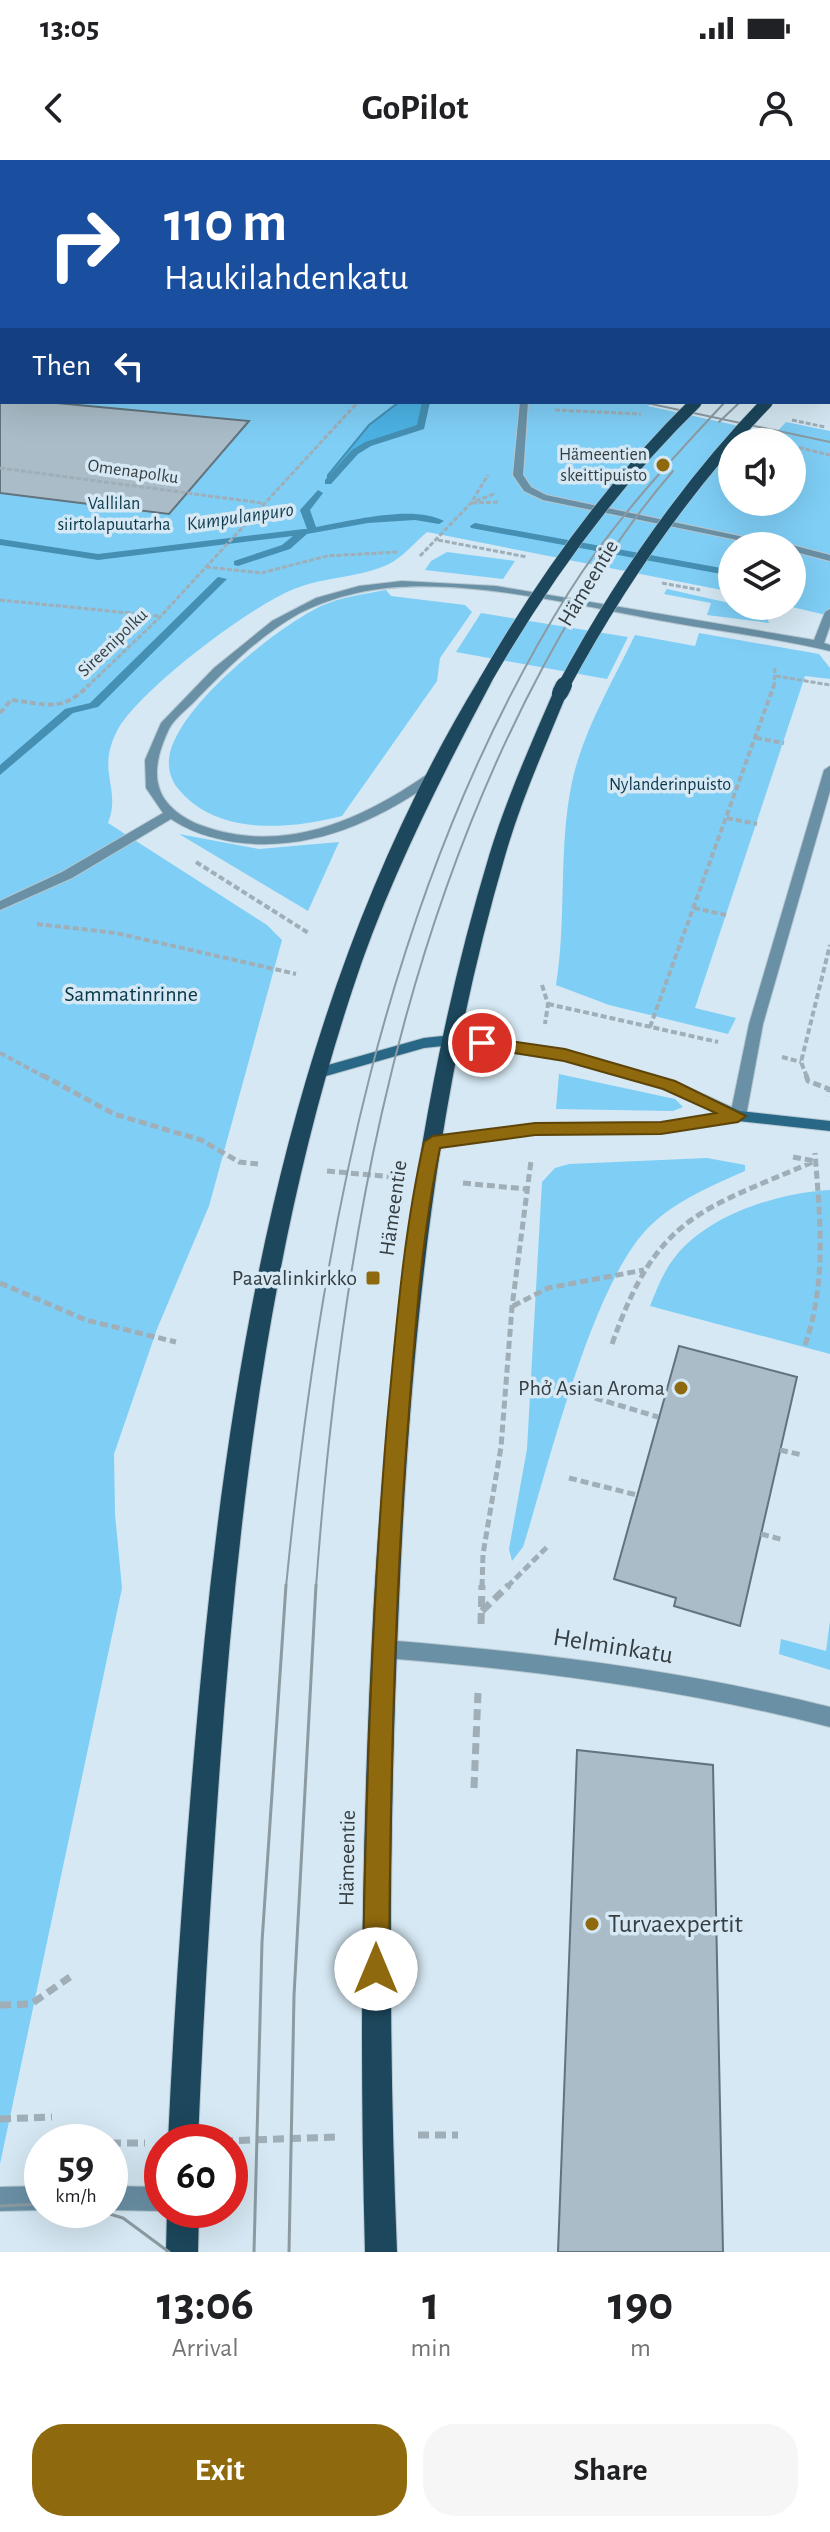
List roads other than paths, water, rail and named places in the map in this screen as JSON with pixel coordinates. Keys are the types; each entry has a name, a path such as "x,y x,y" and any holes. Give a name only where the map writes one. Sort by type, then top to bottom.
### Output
{"main road":[{"name":"Hämeentie","path":"184,2124 186,2052 219,1605 257,1346 293,1167 319,1073 344,989 433,776 519,620 588,520 664,432 694,404"},
{"name":"Hämeentie","path":"381,2252 378,1777 386,1562 404,1350 425,1180 452,1040 497,856 521,786 560,693 599,620 654,532 725,444 765,404"},
{"path":"182,2252 183,2228"}],"street":[{"path":"524,404 518,475 531,491 543,497 718,533"},
{"path":"806,552 830,558"},
{"path":"433,776 363,822 306,837 246,839 219,834 168,815 153,791 149,773 157,740 165,725 246,644 286,617 322,599 357,590 423,583 499,591 824,646 830,612"},
{"path":"738,1116 756,1024 830,770"},
{"path":"0,906 67,875 168,815"},
{"path":"319,1073 424,1043 452,1040 553,1052 669,1085 738,1116"},
{"path":"433,1142 535,1129 661,1128 738,1116 830,1126"},
{"name":"Helminkatu","path":"384,1649 554,1664 759,1697 830,1717"},
{"path":"0,2199 24,2198"}],"waterway":[{"path":"328,482 355,452 368,444 421,427 426,404"},
{"path":"312,530 305,510 318,493"},
{"name":"Kumpulanpuro","path":"304,532 368,520 415,517 439,521"},
{"name":"Kumpulanpuro","path":"475,526 718,570"},
{"name":"Kumpulanpuro","path":"0,542 98,557 304,532"},
{"path":"238,563 286,547 304,532"},
{"path":"0,771 69,711 94,705 222,579"}],"tram line":[{"path":"651,404 712,417"},
{"path":"712,417 723,404"},
{"path":"722,419 738,404"},
{"path":"286,1587 300,1458 342,1199 371,1072 407,946 452,824 505,706 569,592 623,517 712,417"},
{"path":"712,417 722,419"},
{"path":"719,422 722,419"},
{"path":"722,419 830,442"},
{"path":"316,1587 326,1468 358,1231 382,1114 411,999 447,885 491,775 543,667 603,565 673,471"},
{"path":"254,2252 262,1942 286,1585"},
{"path":"289,2252 294,1996 316,1585"},
{"path":"0,2206 24,2205"},
{"path":"128,2222 169,2252"}],"place":[{"name":"Hämeentien skeittipuisto","path":"663,465"},
{"name":"Paavalinkirkko","path":"373,1278"},
{"name":"Phở Asian Aroma","path":"681,1388"},
{"name":"Turvaexpertit","path":"592,1924"}],"park label":[{"name":"Vallilan siirtolapuutarha","path":"114,514"},
{"name":"Nylanderinpuisto","path":"670,785"},
{"name":"Sammatinrinne","path":"131,994"}]}
